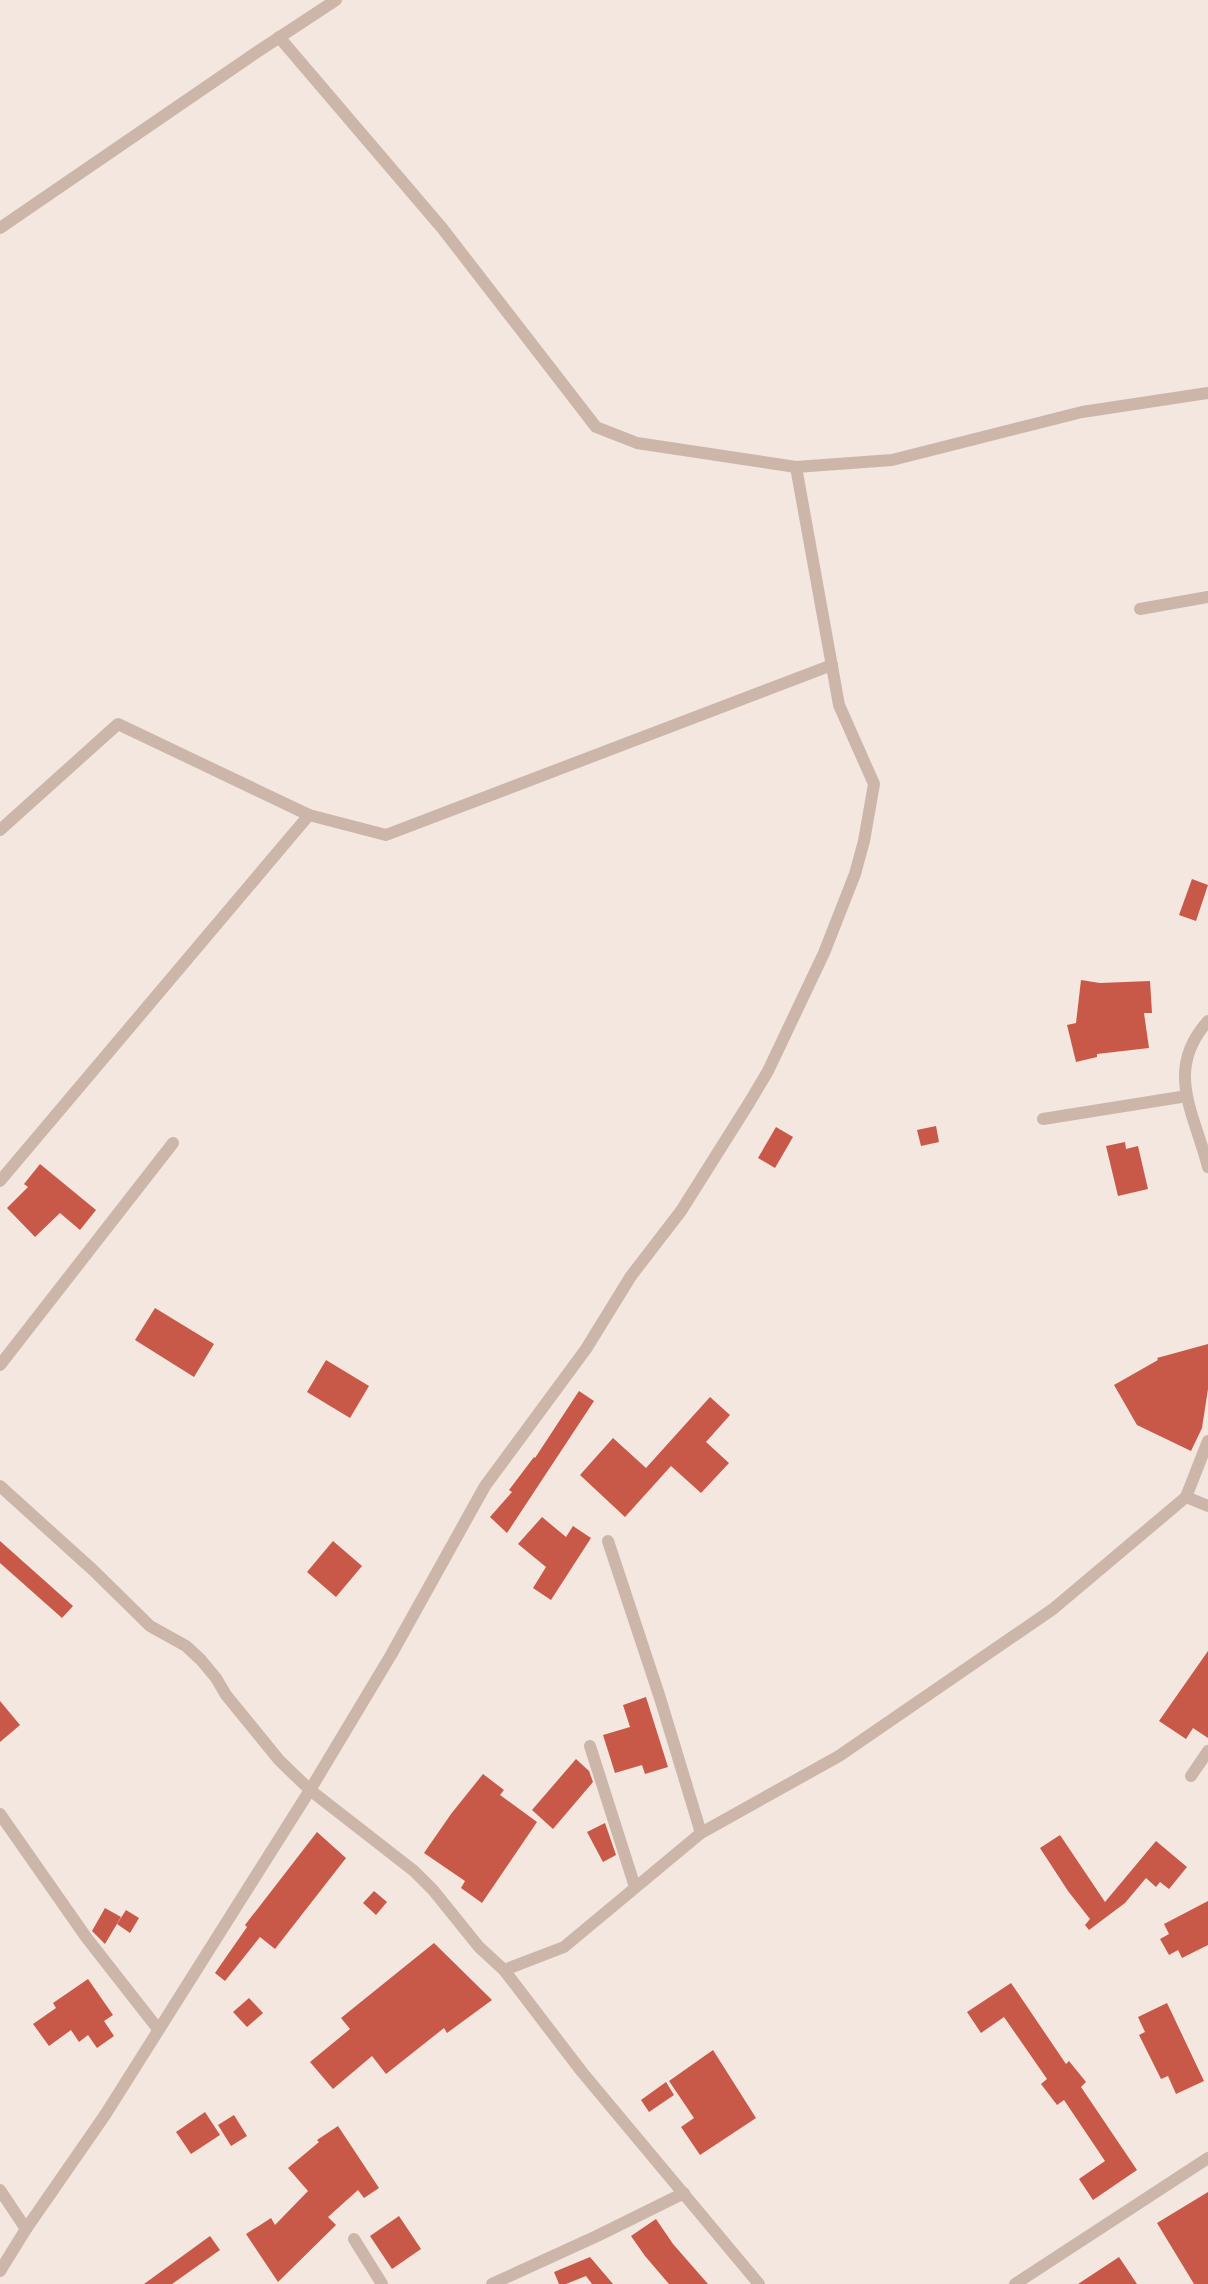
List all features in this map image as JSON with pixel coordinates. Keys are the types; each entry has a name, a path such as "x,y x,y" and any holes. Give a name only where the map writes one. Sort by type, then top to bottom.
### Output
{"street":[{"path":"0,228 336,0"},
{"path":"279,37 442,228 596,427 637,443 796,467 892,460 1082,412 1208,393"},
{"path":"0,2271 26,2229 105,2115 310,1790 391,1655 485,1486 586,1349 631,1276 681,1211 768,1071 801,1002 855,874 864,841 874,784 839,705 796,467"},
{"path":"1140,609 1208,597"},
{"path":"0,830 118,724 310,814 386,835 832,664"},
{"path":"0,1181 310,814"},
{"path":"1208,1021 1188,1050 1183,1073 1187,1096 1208,1167"},
{"path":"1042,1119 1187,1096"},
{"path":"0,1365 174,1143"},
{"path":"504,1970 564,1948 701,1833 839,1756 1053,1609 1186,1497 1208,1441"},
{"path":"0,1486 93,1570 150,1626 186,1646 201,1660 216,1678 226,1695 279,1760 310,1790 414,1871 433,1890 479,1947 504,1970 582,2072 759,2284"},
{"path":"1186,1497 1208,1506"},
{"path":"608,1541 660,1698 701,1833"},
{"path":"590,1746 635,1887"},
{"path":"1191,1776 1208,1751"},
{"path":"0,1814 86,1937 158,2029"},
{"path":"1015,2284 1208,2158"},
{"path":"0,2190 26,2229"},
{"path":"492,2284 597,2236 684,2193"},
{"path":"354,2239 382,2284"}],"building":[{"path":"1192,879 1208,885 1196,921 1179,915"},
{"path":"1081,980 1100,983 1150,981 1152,1013 1144,1013 1149,1048 1097,1054 1097,1057 1076,1062 1067,1025 1076,1023"},
{"path":"936,1126 939,1142 921,1146 917,1130"},
{"path":"776,1127 793,1137 775,1168 758,1158"},
{"path":"1125,1142 1126,1149 1138,1146 1148,1189 1118,1196 1106,1146"},
{"path":"40,1164 96,1210 80,1230 60,1213 35,1237 7,1208 28,1187 24,1184"},
{"path":"155,1308 214,1344 194,1377 135,1340"},
{"path":"1208,1344 1208,1389 1202,1428 1191,1451 1137,1425 1114,1385 1158,1360 1157,1358"},
{"path":"326,1360 369,1386 350,1418 307,1392"},
{"path":"579,1391 594,1401 507,1533 490,1517 512,1492 509,1490 535,1458"},
{"path":"710,1397 730,1415 706,1442 729,1463 701,1493 671,1466 625,1517 580,1475 613,1438 646,1468"},
{"path":"542,1517 566,1537 573,1526 591,1538 551,1600 533,1588 546,1567 518,1544"},
{"path":"0,1541 73,1606 62,1618 0,1563"},
{"path":"333,1541 362,1566 336,1597 307,1572"},
{"path":"1208,1651 1208,1738 1193,1728 1186,1739 1159,1721"},
{"path":"646,1697 668,1767 645,1774 642,1765 615,1773 603,1735 630,1727 623,1705"},
{"path":"0,1701 20,1725 0,1742"},
{"path":"576,1759 589,1771 593,1782 553,1829 532,1810"},
{"path":"483,1774 504,1790 500,1795 537,1822 482,1903 461,1888 465,1881 424,1853 451,1814"},
{"path":"605,1823 616,1855 603,1862 587,1832"},
{"path":"317,1832 346,1858 275,1949 260,1937 225,1981 215,1973 247,1927 245,1925"},
{"path":"1060,1835 1105,1902 1156,1841 1187,1867 1169,1889 1160,1882 1156,1887 1146,1878 1125,1903 1089,1930 1085,1925 1090,1919 1068,1891 1040,1848"},
{"path":"374,1891 387,1902 376,1915 363,1903"},
{"path":"1208,1901 1208,1945 1182,1958 1178,1950 1169,1955 1160,1939 1169,1934 1164,1924"},
{"path":"105,1908 121,1917 105,1944 92,1931"},
{"path":"126,1910 139,1918 130,1933 117,1924"},
{"path":"434,1943 492,2000 447,2033 444,2028 386,2074 372,2056 333,2089 310,2062 350,2029 341,2018"},
{"path":"88,1979 113,2015 104,2021 114,2036 97,2048 88,2035 79,2042 71,2030 49,2046 33,2024 56,2008 53,2003"},
{"path":"1011,1983 1066,2064 1069,2061 1086,2082 1081,2087 1137,2170 1093,2200 1079,2179 1105,2161 1064,2100 1057,2105 1041,2084 1047,2079 1004,2017 981,2033 967,2012"},
{"path":"249,1998 263,2013 247,2027 233,2012"},
{"path":"1167,2003 1204,2081 1176,2094 1168,2076 1161,2079 1139,2035 1145,2032 1138,2017"},
{"path":"713,2050 756,2118 700,2155 681,2127 694,2118 669,2081"},
{"path":"666,2082 674,2095 649,2112 641,2100"},
{"path":"205,2112 220,2135 191,2154 176,2132"},
{"path":"234,2115 247,2136 231,2146 218,2125"},
{"path":"338,2126 379,2188 364,2198 358,2190 328,2217 336,2225 278,2282 246,2234 271,2218 275,2225 308,2191 288,2168 319,2142 317,2140"},
{"path":"1208,2192 1208,2284 1194,2284 1157,2223"},
{"path":"399,2216 421,2249 392,2269 370,2236"},
{"path":"656,2219 673,2244 708,2284 669,2284 645,2256 631,2236"},
{"path":"210,2236 220,2250 172,2284 144,2284"},
{"path":"590,2257 613,2284 592,2284 586,2276 566,2284 559,2284 554,2272"},
{"path":"1119,2257 1137,2284 1078,2284"}]}
